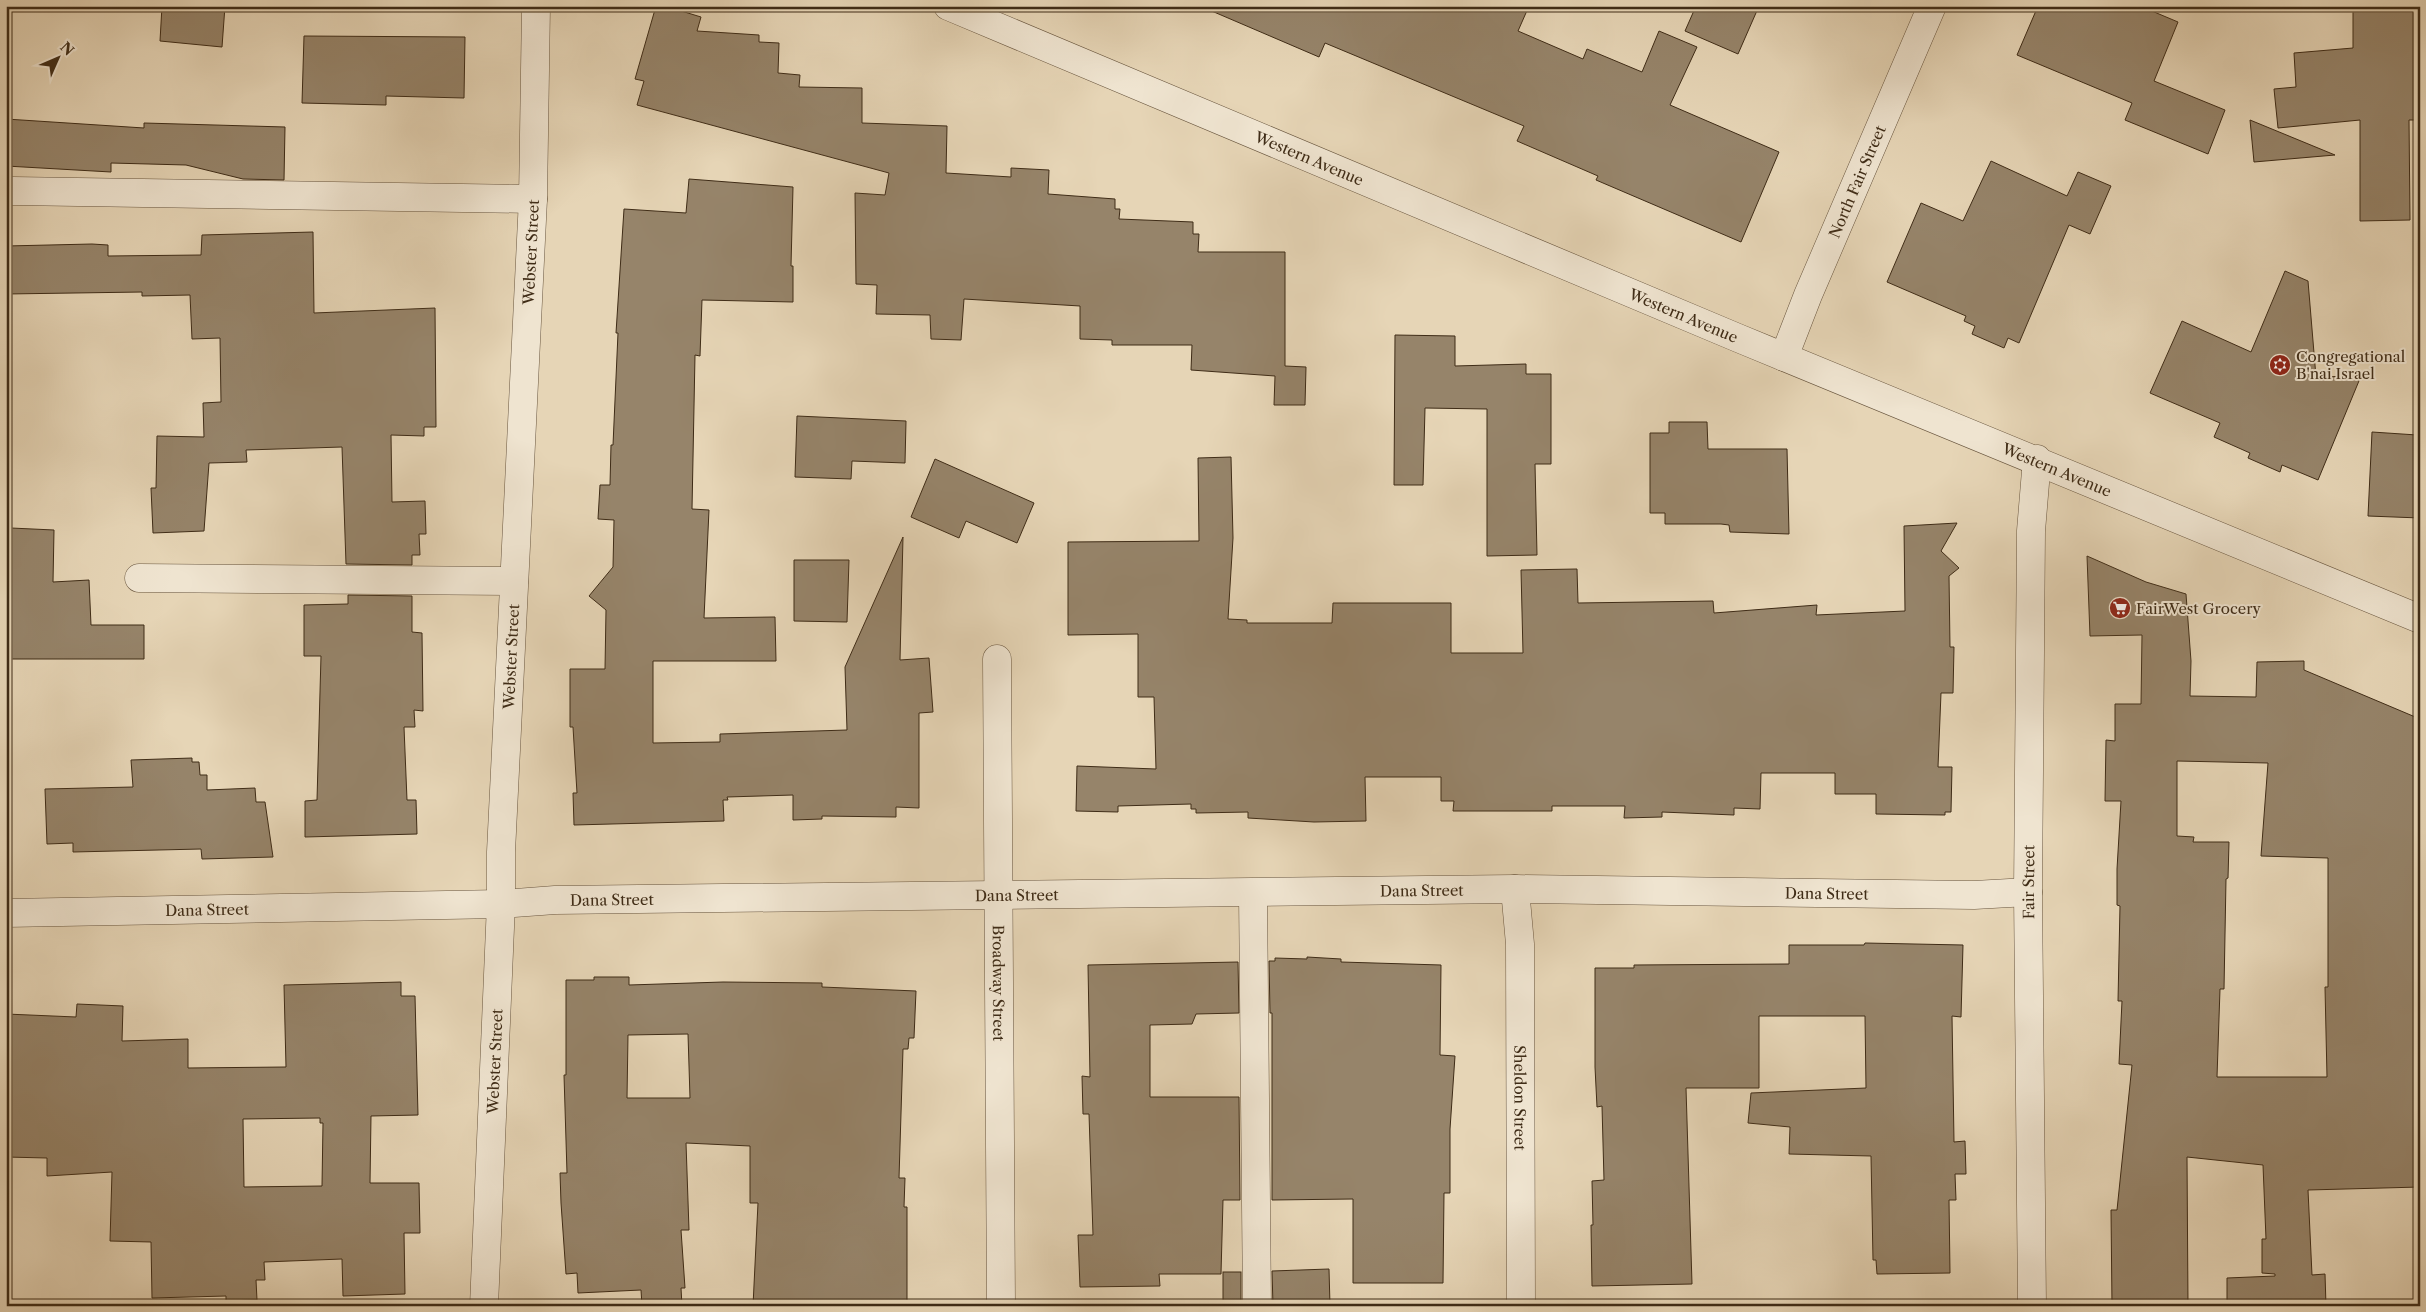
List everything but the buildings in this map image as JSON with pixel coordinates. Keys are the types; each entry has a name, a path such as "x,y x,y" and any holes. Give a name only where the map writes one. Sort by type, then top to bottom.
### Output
{"street":[{"name":"Webster Street","path":"484,1306 501,904 501,852 533,199 536,6"},
{"name":"Western Avenue","path":"948,6 1784,357 2037,459 2420,619"},
{"name":"North Fair Street","path":"1784,357 1808,295 1932,6"},
{"path":"13,191 533,199"},
{"name":"Fair Street","path":"2032,1306 2028,892 2031,530 2037,459"},
{"path":"139,578 514,581"},
{"name":"Broadway Street","path":"996,659 1001,1306"},
{"name":"Dana Street","path":"6,913 501,904 555,900 1515,889 1964,894 2028,892"},
{"name":"Sheldon Street","path":"1515,889 1520,944 1521,1306"},
{"path":"1253,893 1257,1306"}],"place":[{"name":"Congregational B'nai Israel","path":"2280,365"},
{"name":"FairWest Grocery","path":"2120,608"}]}
